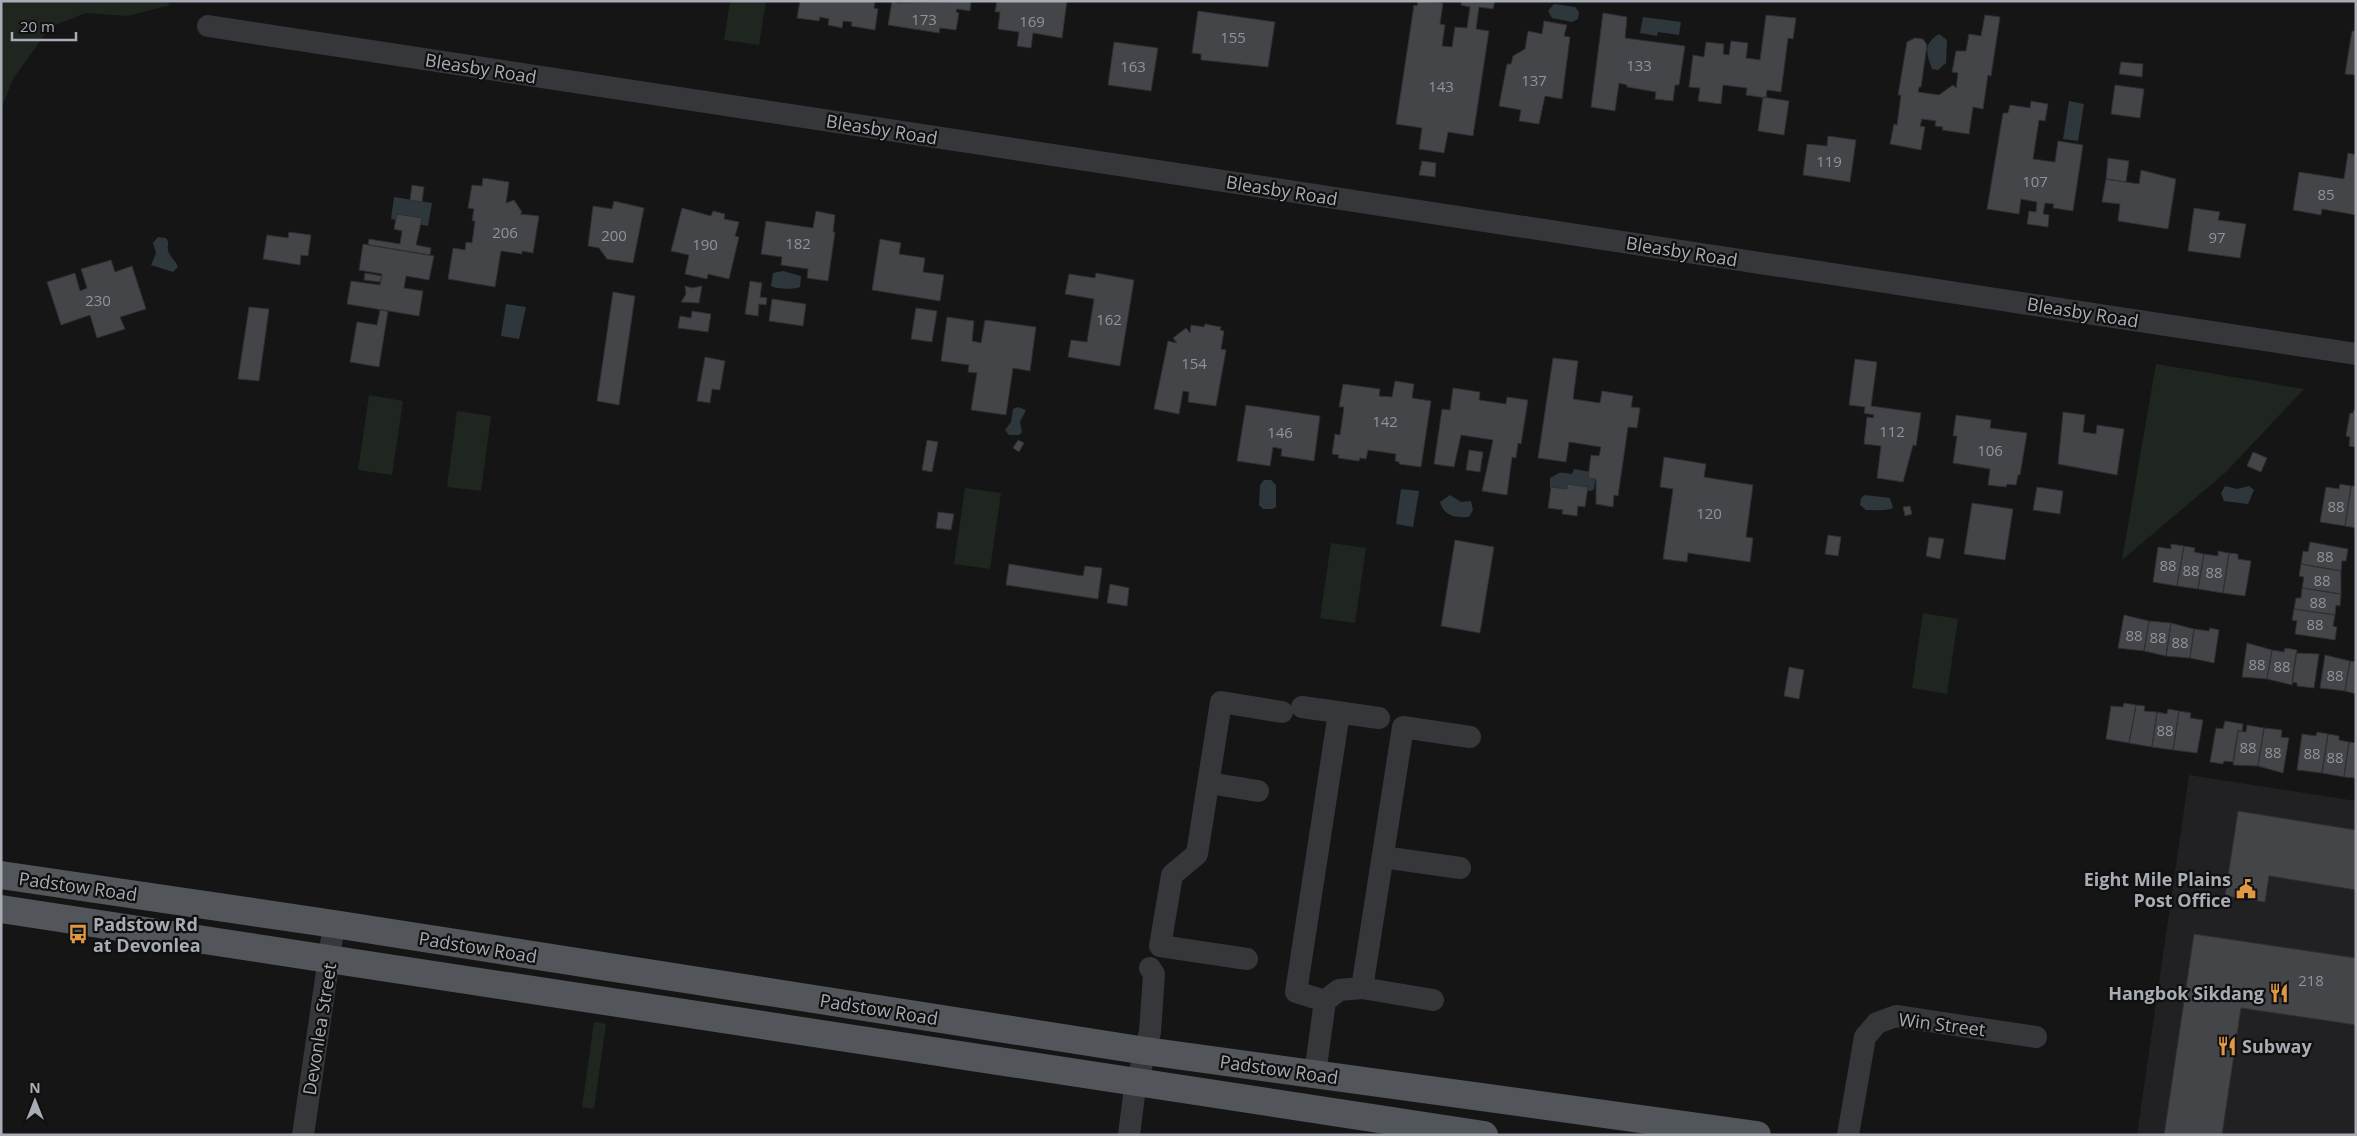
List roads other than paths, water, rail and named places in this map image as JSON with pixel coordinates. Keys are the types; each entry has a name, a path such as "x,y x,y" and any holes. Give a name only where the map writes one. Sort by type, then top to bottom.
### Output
{"main road":[{"name":"Padstow Road","path":"1,875 334,924 1146,1051 1757,1135"},
{"name":"Padstow Road","path":"1,909 1484,1135"}],"street":[{"name":"Bleasby Road","path":"208,26 2356,354"},
{"path":"1246,959 1160,946 1172,874 1197,854 1221,702 1379,718"},
{"path":"1325,1001 1296,992 1339,713"},
{"path":"1362,988 1403,727 1470,737"},
{"path":"1209,783 1258,791"},
{"path":"1383,857 1460,868"},
{"name":"Devonlea Street","path":"303,1135 334,924"},
{"path":"1129,1135 1137,1082 1146,1051 1154,995 1154,974 1150,968"},
{"path":"1315,1074 1325,1001 1339,990 1362,988 1433,1000"},
{"name":"Win Street","path":"1848,1135 1865,1037 1877,1023 1896,1016 2036,1037"}],"place":[{"name":"Eight Mile Plains Post Office","path":"2246,889"},
{"name":"Padstow Rd at Devonlea","path":"78,934"},
{"name":"Hangbok Sikdang","path":"2279,993"},
{"name":"Subway","path":"2227,1046"}]}
